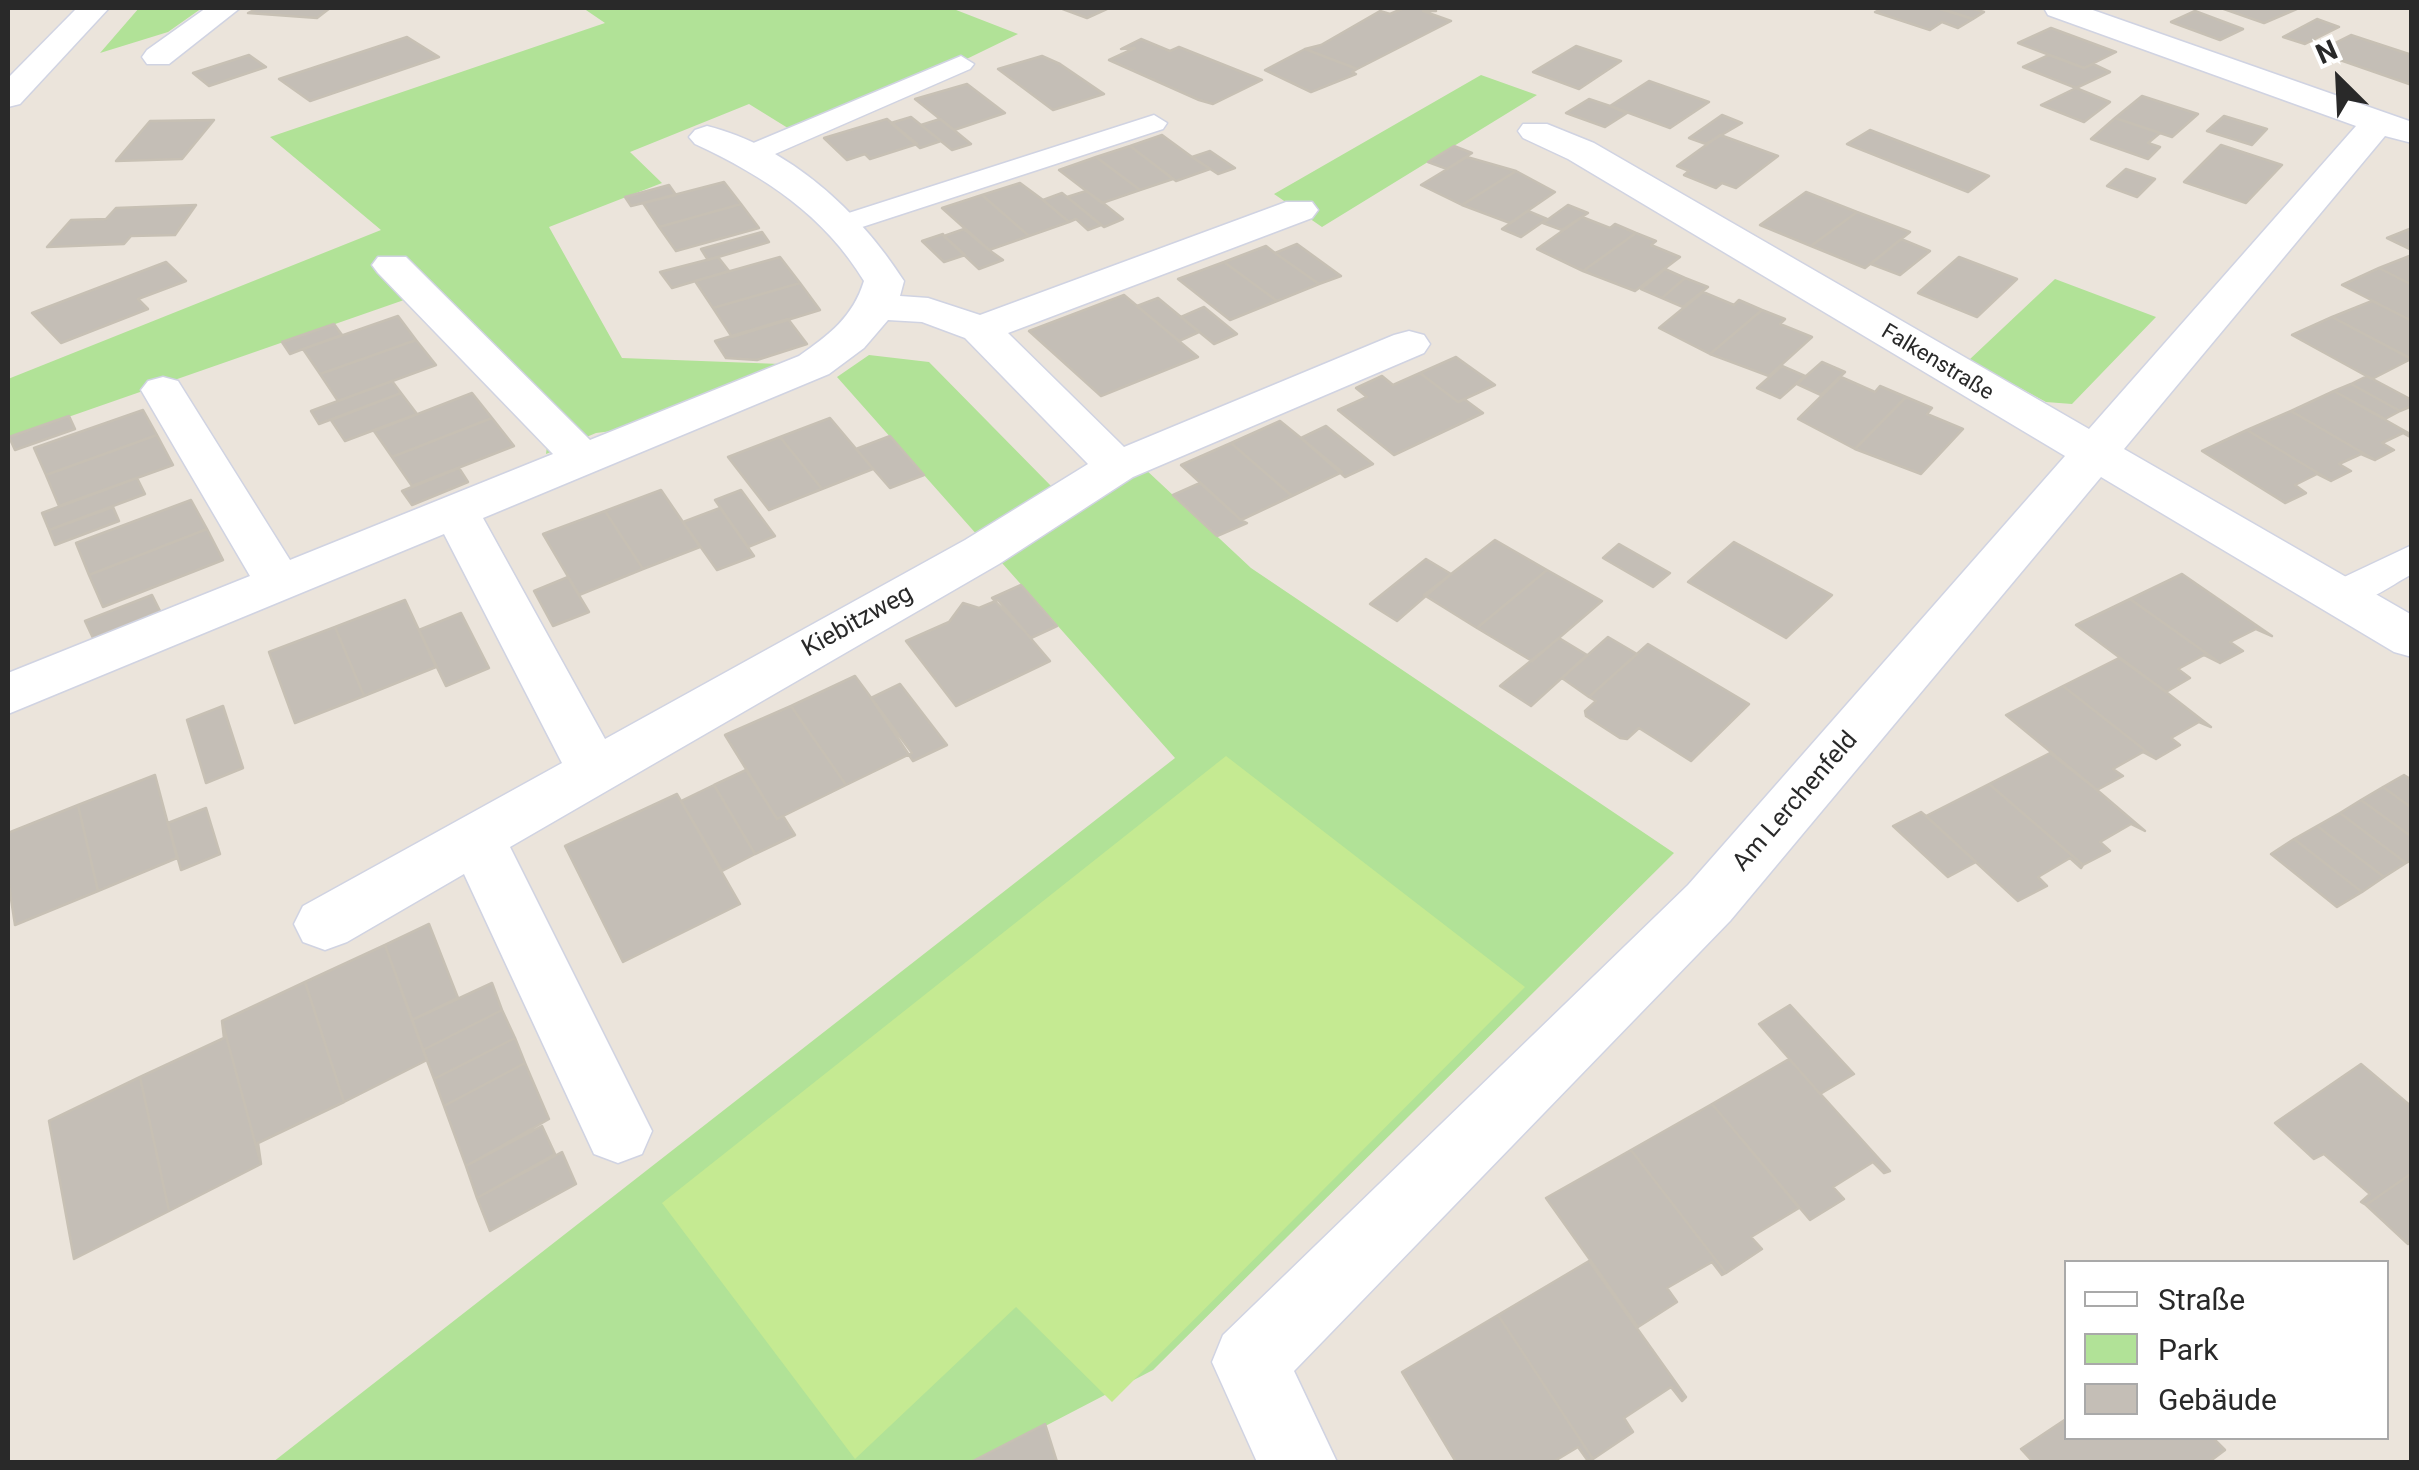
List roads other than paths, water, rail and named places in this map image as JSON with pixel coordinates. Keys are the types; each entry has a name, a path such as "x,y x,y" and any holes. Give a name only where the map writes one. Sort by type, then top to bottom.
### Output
{"street":[{"path":"8,97 94,8"},
{"path":"158,57 225,8"},
{"path":"2059,8 2394,129"},
{"name":"Am Lerchenfeld","path":"1298,1462 1250,1362 1709,903 2093,456 2394,129"},
{"name":"Falkenstraße","path":"1535,131 1581,151 2093,456 2412,639"},
{"path":"8,694 814,364 853,338 878,307 884,281 864,246 797,184 749,155 707,137"},
{"path":"980,329 1299,210"},
{"path":"392,266 584,460"},
{"path":"878,307 928,310 980,329 1118,467"},
{"name":"Kiebitzweg","path":"326,924 982,552 1118,467 1409,344"},
{"path":"163,390 280,585"},
{"path":"456,512 594,771"},
{"path":"476,838 618,1131"}],"lane":[{"path":"749,155 961,64"},
{"path":"842,224 1154,123"},
{"path":"2339,596 2412,558"}]}
